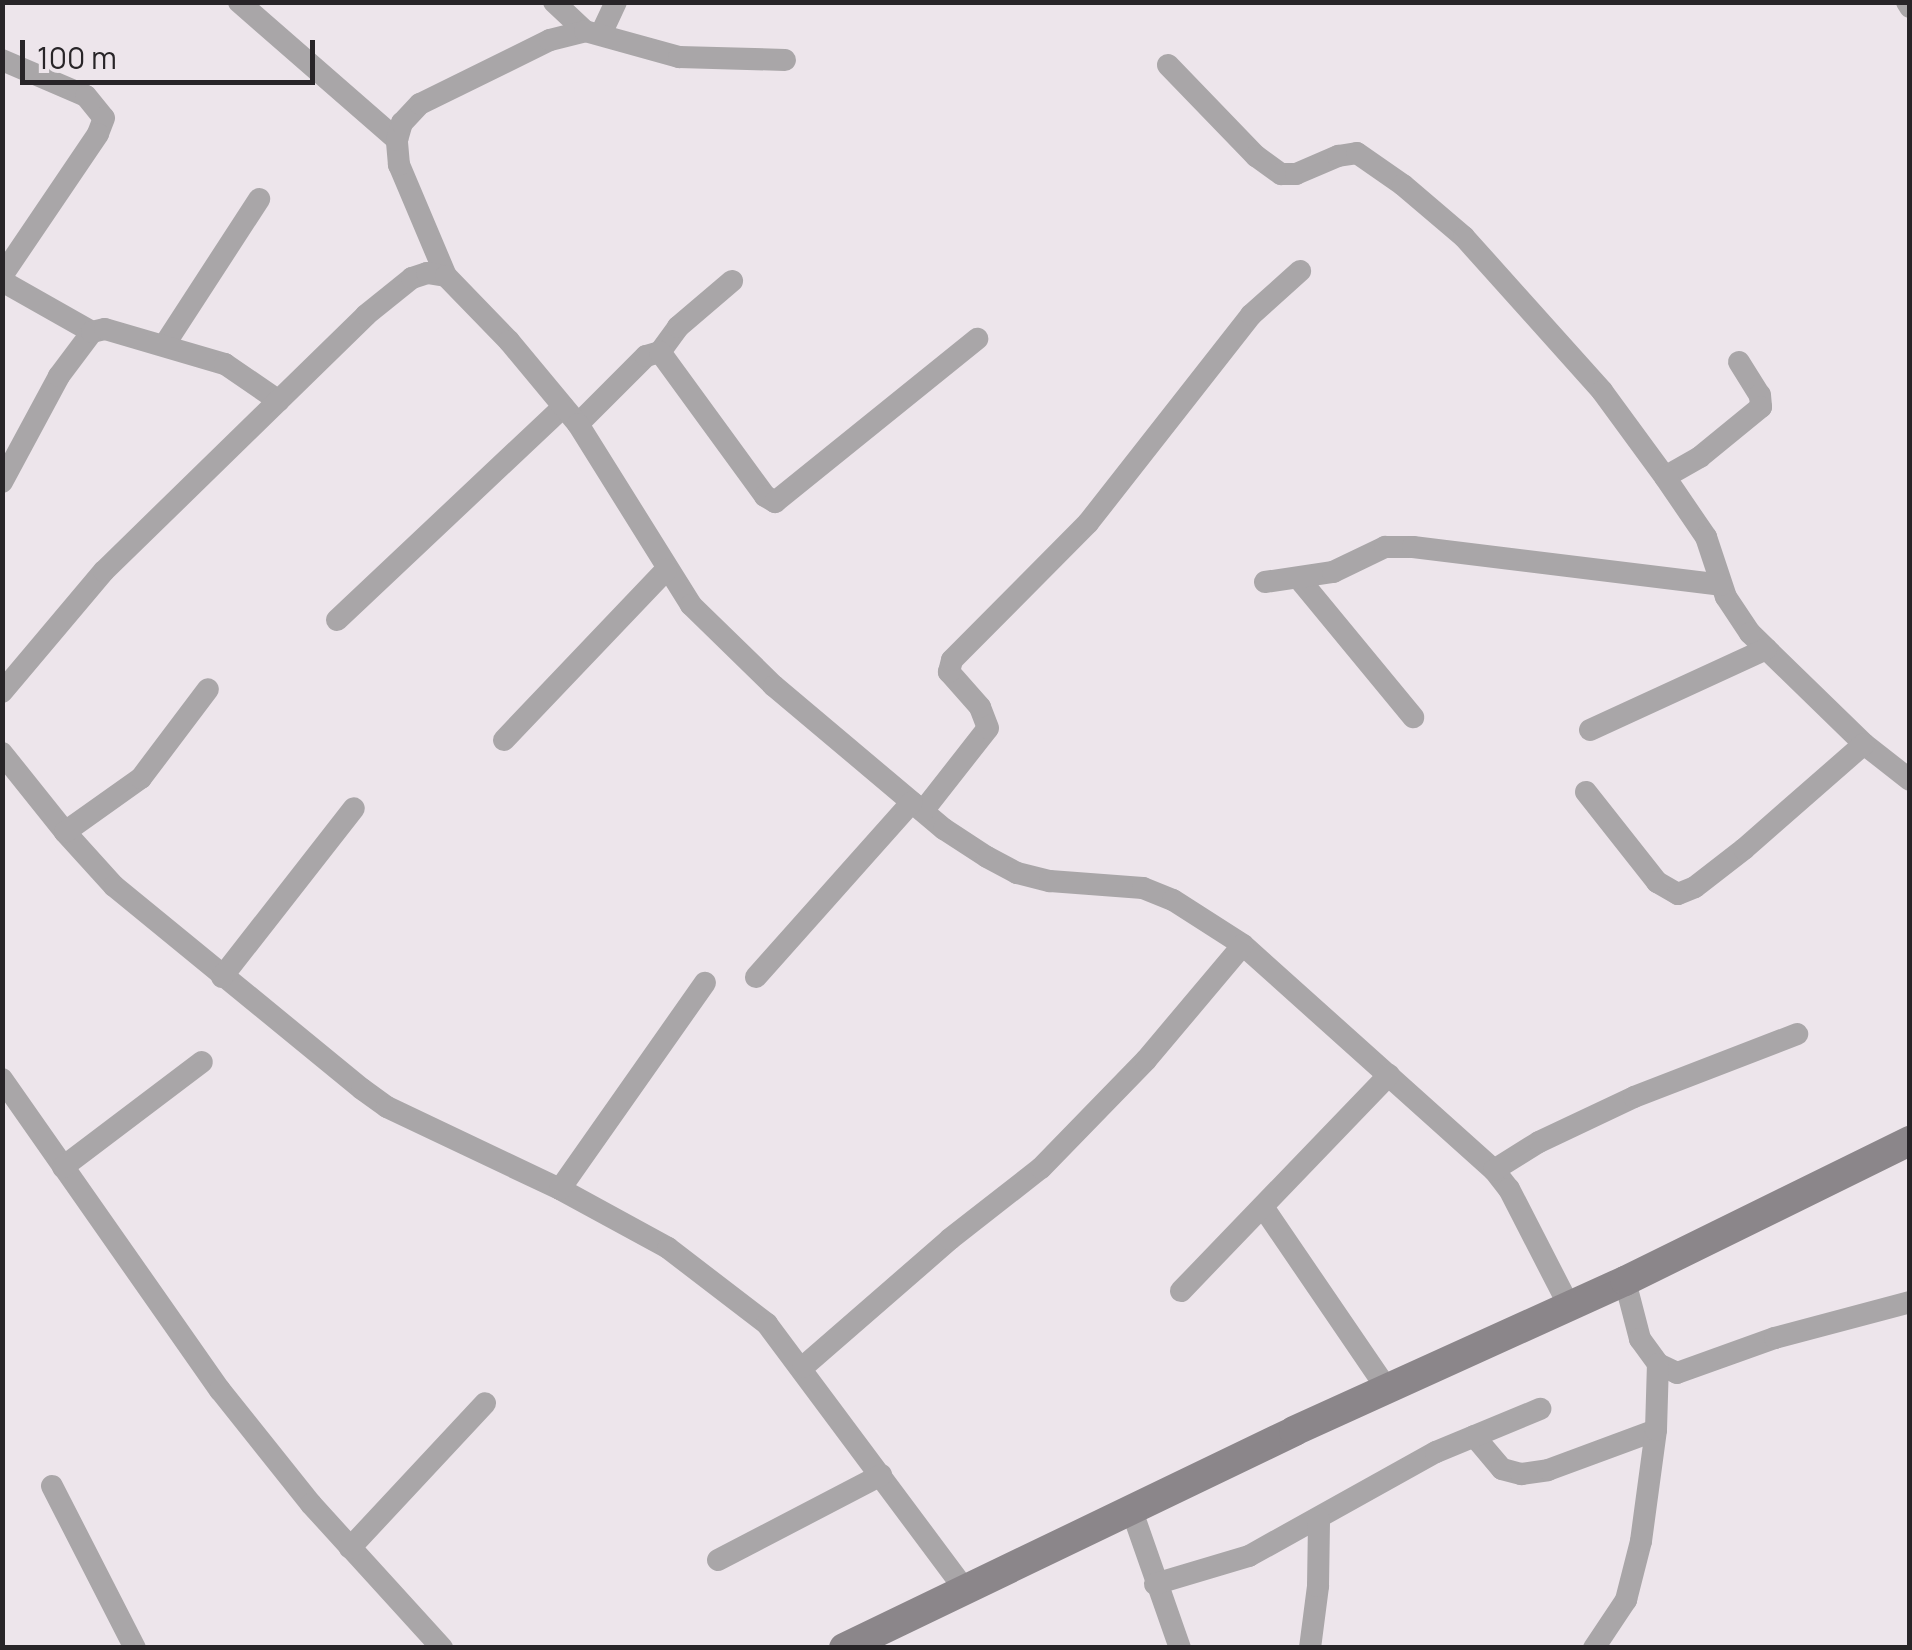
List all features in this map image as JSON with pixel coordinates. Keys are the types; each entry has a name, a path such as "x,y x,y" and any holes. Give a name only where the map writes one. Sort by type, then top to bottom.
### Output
{"street":[{"path":"239,2 397,140"},
{"path":"554,2 593,33 679,57 784,60"},
{"path":"616,2 593,33 550,40 450,86 420,104 402,123 397,140 400,165 446,276 570,416 690,606 774,686 917,806 1018,873 1050,881 1144,888 1173,900 1243,945 1494,1170 1509,1189 1568,1304"},
{"path":"2,60 86,96 104,118 98,134 2,279 92,332"},
{"path":"1168,65 1256,156 1281,174 1296,174 1338,156 1357,153 1381,167 1464,236 1602,391 1665,478 1706,537 1721,585 1739,618 1864,744 1910,780"},
{"path":"164,344 259,199"},
{"path":"756,976 988,728 980,707 949,672 952,660 1088,523 1251,315 1300,271"},
{"path":"2,692 104,570 366,316 412,278 428,273 446,276"},
{"path":"337,620 570,416 646,356 660,352 678,327 732,281"},
{"path":"2,482 58,376 92,332 104,329 226,364 278,401"},
{"path":"660,352 765,496 776,502 977,340"},
{"path":"1665,478 1700,457 1761,406 1760,395 1739,362"},
{"path":"1265,582 1300,580 1333,572 1384,547 1412,547 1721,585"},
{"path":"504,740 666,570"},
{"path":"1300,580 1413,717"},
{"path":"1590,730 1766,649"},
{"path":"64,832 140,778 208,689"},
{"path":"1586,792 1657,882 1678,894 1695,887 1744,849 1864,744"},
{"path":"2,753 64,832 114,886 386,1107 560,1189 668,1248 767,1324 967,1592"},
{"path":"222,977 354,808"},
{"path":"803,1368 950,1239 1041,1168 1146,1060 1243,945"},
{"path":"560,1189 705,982"},
{"path":"1494,1170 1539,1142 1634,1098 1797,1034"},
{"path":"63,1167 202,1062"},
{"path":"1181,1291 1389,1075"},
{"path":"2,1079 220,1390 350,1548 442,1648"},
{"path":"844,1648 1387,1389 1625,1281 1910,1140"},
{"path":"1263,1207 1387,1389"},
{"path":"1625,1281 1640,1339 1658,1364 1677,1373 1775,1338 1910,1302"},
{"path":"1594,1648 1626,1600 1641,1541 1656,1430 1658,1364"},
{"path":"350,1548 484,1402"},
{"path":"1154,1584 1249,1556 1380,1481 1540,1409"},
{"path":"1474,1436 1502,1468 1521,1474 1548,1470 1656,1430"},
{"path":"718,1560 881,1475"},
{"path":"52,1486 135,1648"},
{"path":"1132,1511 1154,1584 1180,1648"},
{"path":"1310,1648 1318,1586 1319,1518"}]}
